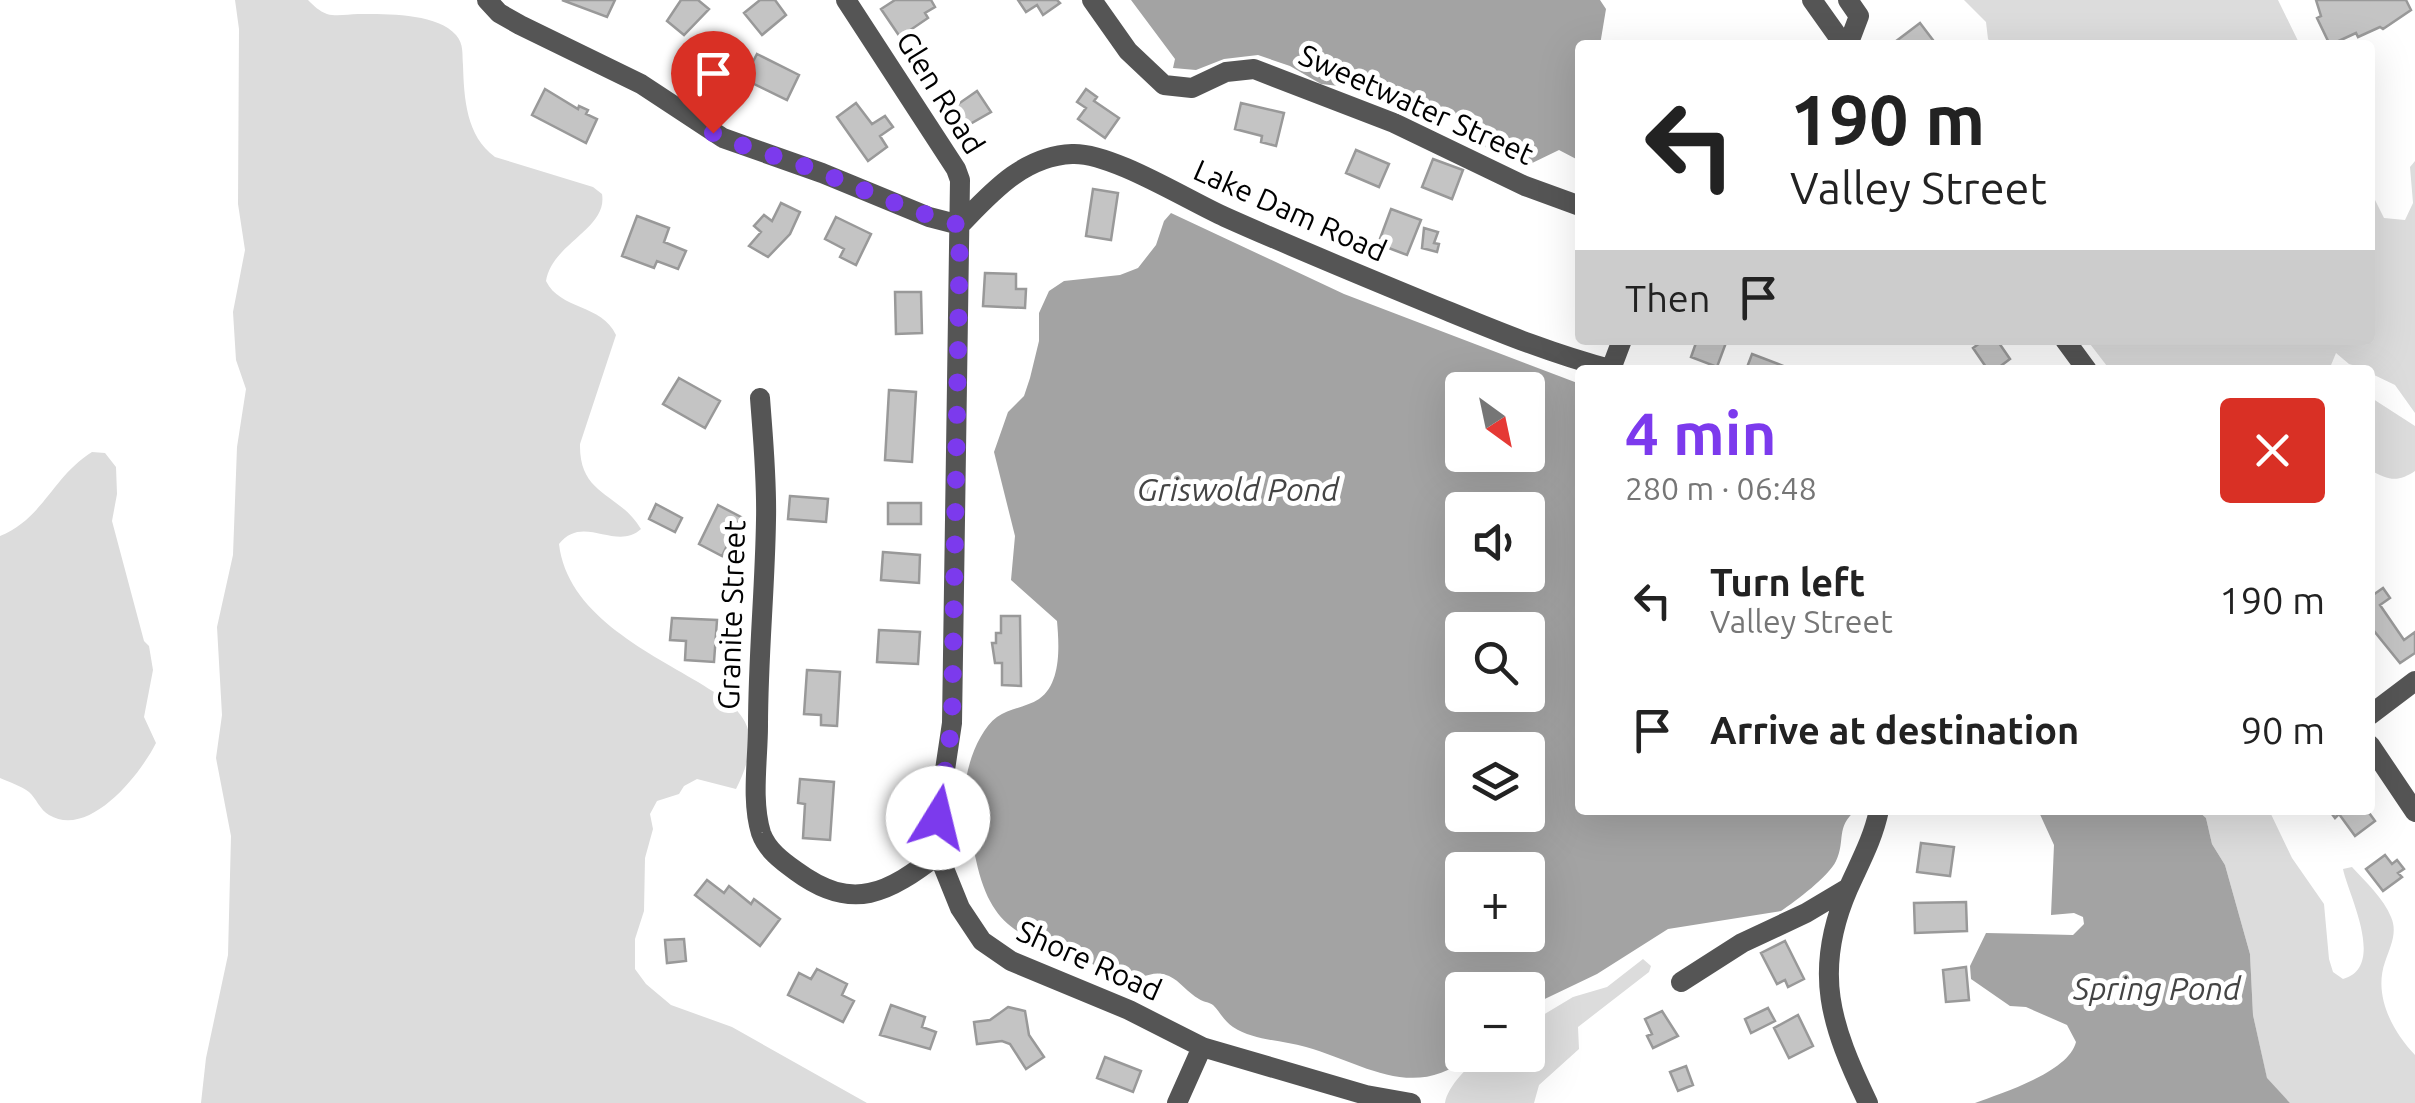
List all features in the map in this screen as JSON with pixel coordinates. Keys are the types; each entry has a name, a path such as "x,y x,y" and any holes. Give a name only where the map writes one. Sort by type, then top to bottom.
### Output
{"street":[{"path":"487,0 507,18 625,74 704,128 736,144 960,225"},
{"name":"Glen Road","path":"846,0 958,172 960,225"},
{"name":"Sweetwater Street","path":"1092,0 1128,52 1164,84 1184,89 1226,72 1254,69 1394,123 1508,178 1575,204"},
{"path":"1812,0 1842,40"},
{"path":"1848,0 1859,16 1848,40"},
{"name":"Lake Dam Road","path":"960,225 1016,172 1050,157 1083,154 1524,344 1595,365"},
{"name":"Shore Road","path":"960,225 952,723 936,830 939,854 960,908 977,935 994,951 1202,1046 1366,1094 1411,1103"},
{"name":"Granite Street","path":"760,398 766,500 759,629 757,802 761,833 773,853 806,878 823,889 850,896 888,886 939,854"},
{"path":"2375,711 2415,681"},
{"path":"2375,753 2415,812"},
{"path":"1868,1103 1837,1032 1828,990 1831,952 1848,888 1870,844 1878,815"},
{"path":"1681,982 1742,943 1806,914 1848,888"},
{"path":"1178,1103 1202,1046"}],"shaded area":[{"path":"235,0 308,0 331,15 382,14 437,22 456,35 461,46 468,116 485,148 495,157 593,187 602,194 597,217 558,256 546,281 561,297 601,318 616,335 580,444 581,461 593,484 622,507 641,529 621,537 589,532 568,535 559,544 565,568 592,610 632,642 730,704 745,722 750,739 746,765 736,789 697,779 679,794 657,801 650,814 653,829 645,858 644,911 635,939 635,969 671,1005 732,1027 867,1103 201,1103 206,1058 228,955 231,836 216,758 222,715 217,627 233,555 237,447 246,389 236,360 233,312 245,250 238,204 239,29"},
{"path":"1964,0 2278,0 2298,40 1989,40 1986,22"},
{"path":"2415,161 2415,413 2395,385 2375,375 2375,365 2349,364 2336,353 2331,365 2106,365 2091,345 2375,345 2375,200 2384,218 2405,220 2413,203 2410,167"},
{"path":"2375,400 2415,426 2415,471 2393,479 2375,472"},
{"path":"92,452 105,453 116,467 112,521 144,641 149,646 153,670 144,717 156,743 112,800 80,818 64,820 46,813 26,790 0,778 0,536 27,519 67,473"},
{"path":"2203,815 2271,815 2292,858 2324,904 2329,959 2333,972 2343,979 2356,972 2364,946 2343,869 2352,867 2379,897 2394,929 2382,975 2383,1000 2399,1036 2415,1055 2415,1103 2290,1103 2267,1079 2253,1015 2250,954 2225,865 2212,844"},
{"path":"1643,959 1651,966 1649,972 1578,1027 1579,1049 1539,1085 1534,1103 1445,1103 1464,1072 1545,1072 1545,1014 1573,997 1607,987"}],"water":[{"path":"1131,0 1600,0 1606,9 1601,40 1575,40 1575,158 1559,150 1526,166 1483,146 1453,117 1393,92 1321,84 1290,66 1258,55 1224,59 1196,70 1173,68 1175,59"},
{"name":"Griswold Pond","path":"1171,213 1344,294 1575,382 1575,815 1851,815 1843,829 1839,854 1827,874 1781,911 1668,929 1597,974 1545,999 1545,972 1445,972 1445,1071 1409,1078 1241,1032 1213,1005 1169,976 1156,974 1118,980 1014,929 991,903 983,885 967,816 967,773 990,723 1046,692 1055,673 1058,641 1057,621 1011,580 1015,536 994,452 1008,412 1024,396 1039,341 1039,313 1049,291 1064,281 1120,275 1138,268 1156,245"},
{"name":"Spring Pond","path":"2040,815 2206,818 2212,844 2225,865 2250,954 2253,1015 2267,1078 2290,1103 1975,1103 2048,1072 2071,1053 2076,1042 2067,1025 2026,1007 2010,1006 1971,979 1970,966 1986,933 2073,935 2084,924 2083,917 2074,913 2051,915 2054,845"}],"building":[{"path":"562,0 615,0 607,17"},
{"path":"681,0 698,0 709,9 684,35 667,21"},
{"path":"760,0 775,0 786,15 762,35 744,13"},
{"path":"895,0 931,0 935,7 925,13 928,18 900,37 881,9"},
{"path":"1018,0 1060,3 1043,15 1037,5 1026,12"},
{"path":"2316,0 2406,0 2411,10 2383,29 2341,40 2328,40 2317,18 2321,16"},
{"path":"1920,23 1933,40 1898,40"},
{"path":"692,40 710,49 701,67 683,59"},
{"path":"757,54 799,75 787,100 744,79"},
{"path":"545,89 578,109 579,106 588,110 586,114 597,119 586,143 532,115"},
{"path":"1086,89 1097,97 1094,101 1119,118 1105,138 1078,119 1086,108 1077,102"},
{"path":"977,91 991,112 963,128 951,109"},
{"path":"856,103 872,124 885,116 893,127 880,136 887,147 868,161 837,117"},
{"path":"1241,103 1284,113 1276,146 1261,142 1262,136 1235,129"},
{"path":"1356,150 1389,164 1379,187 1346,173"},
{"path":"1433,159 1463,170 1452,199 1422,187"},
{"path":"1093,189 1118,193 1111,240 1086,236"},
{"path":"781,203 800,212 790,234 768,257 749,246 761,232 754,226 764,215 772,221"},
{"path":"1391,209 1421,220 1407,255 1378,244"},
{"path":"637,216 669,228 664,242 686,251 678,269 657,261 654,268 622,256"},
{"path":"836,217 871,234 856,265 840,257 844,249 825,239"},
{"path":"1424,228 1438,232 1434,243 1439,244 1437,252 1422,248"},
{"path":"985,273 1016,274 1016,289 1026,289 1025,308 983,306"},
{"path":"895,292 921,292 922,333 896,334"},
{"path":"1695,345 1725,345 1718,365 1691,357"},
{"path":"2000,345 2010,359 2002,365 1985,365 1973,348"},
{"path":"1752,354 1781,365 1748,365"},
{"path":"679,378 720,401 705,428 663,404"},
{"path":"889,390 916,392 912,462 885,460"},
{"path":"790,496 828,499 826,522 788,519"},
{"path":"888,503 921,503 921,524 888,524"},
{"path":"656,504 682,518 675,532 649,519"},
{"path":"718,505 741,517 722,556 699,544"},
{"path":"883,552 920,555 919,583 881,580"},
{"path":"2383,588 2390,598 2380,605 2404,640 2415,632 2415,653 2400,663 2375,632 2375,594"},
{"path":"1001,616 1020,616 1021,686 1002,685 1002,663 995,663 992,643 996,643 996,633 1001,633"},
{"path":"672,618 717,620 714,662 685,660 686,641 670,640"},
{"path":"879,630 920,632 918,664 877,662"},
{"path":"807,670 840,672 837,726 821,725 821,715 804,714"},
{"path":"800,779 834,782 830,840 803,838 805,804 798,803"},
{"path":"2340,815 2371,815 2375,821 2355,836"},
{"path":"1921,843 1954,847 1950,876 1917,872"},
{"path":"2385,855 2392,864 2397,860 2404,869 2398,873 2402,877 2383,891 2366,869"},
{"path":"707,880 724,893 729,886 751,904 754,899 780,919 760,946 695,895"},
{"path":"1966,902 1967,931 1915,933 1914,903"},
{"path":"684,939 686,961 667,963 665,940"},
{"path":"1785,941 1804,979 1788,987 1785,980 1777,984 1761,953"},
{"path":"1966,967 1969,1000 1946,1002 1943,970"},
{"path":"817,969 847,984 842,995 854,1001 843,1022 788,995 799,973 811,979"},
{"path":"891,1005 925,1017 922,1027 936,1032 930,1049 880,1035"},
{"path":"1008,1007 1025,1011 1029,1035 1044,1057 1026,1069 1010,1044 977,1044 974,1022 990,1020"},
{"path":"1768,1008 1775,1021 1751,1033 1745,1019"},
{"path":"1662,1011 1678,1036 1653,1048 1645,1019"},
{"path":"1798,1015 1813,1046 1789,1058 1774,1028"},
{"path":"1105,1057 1141,1071 1133,1092 1097,1078"},
{"path":"1686,1066 1693,1085 1678,1091 1670,1072"}],"route":[{"path":"713,133 960,225 952,723 938,818"}]}
